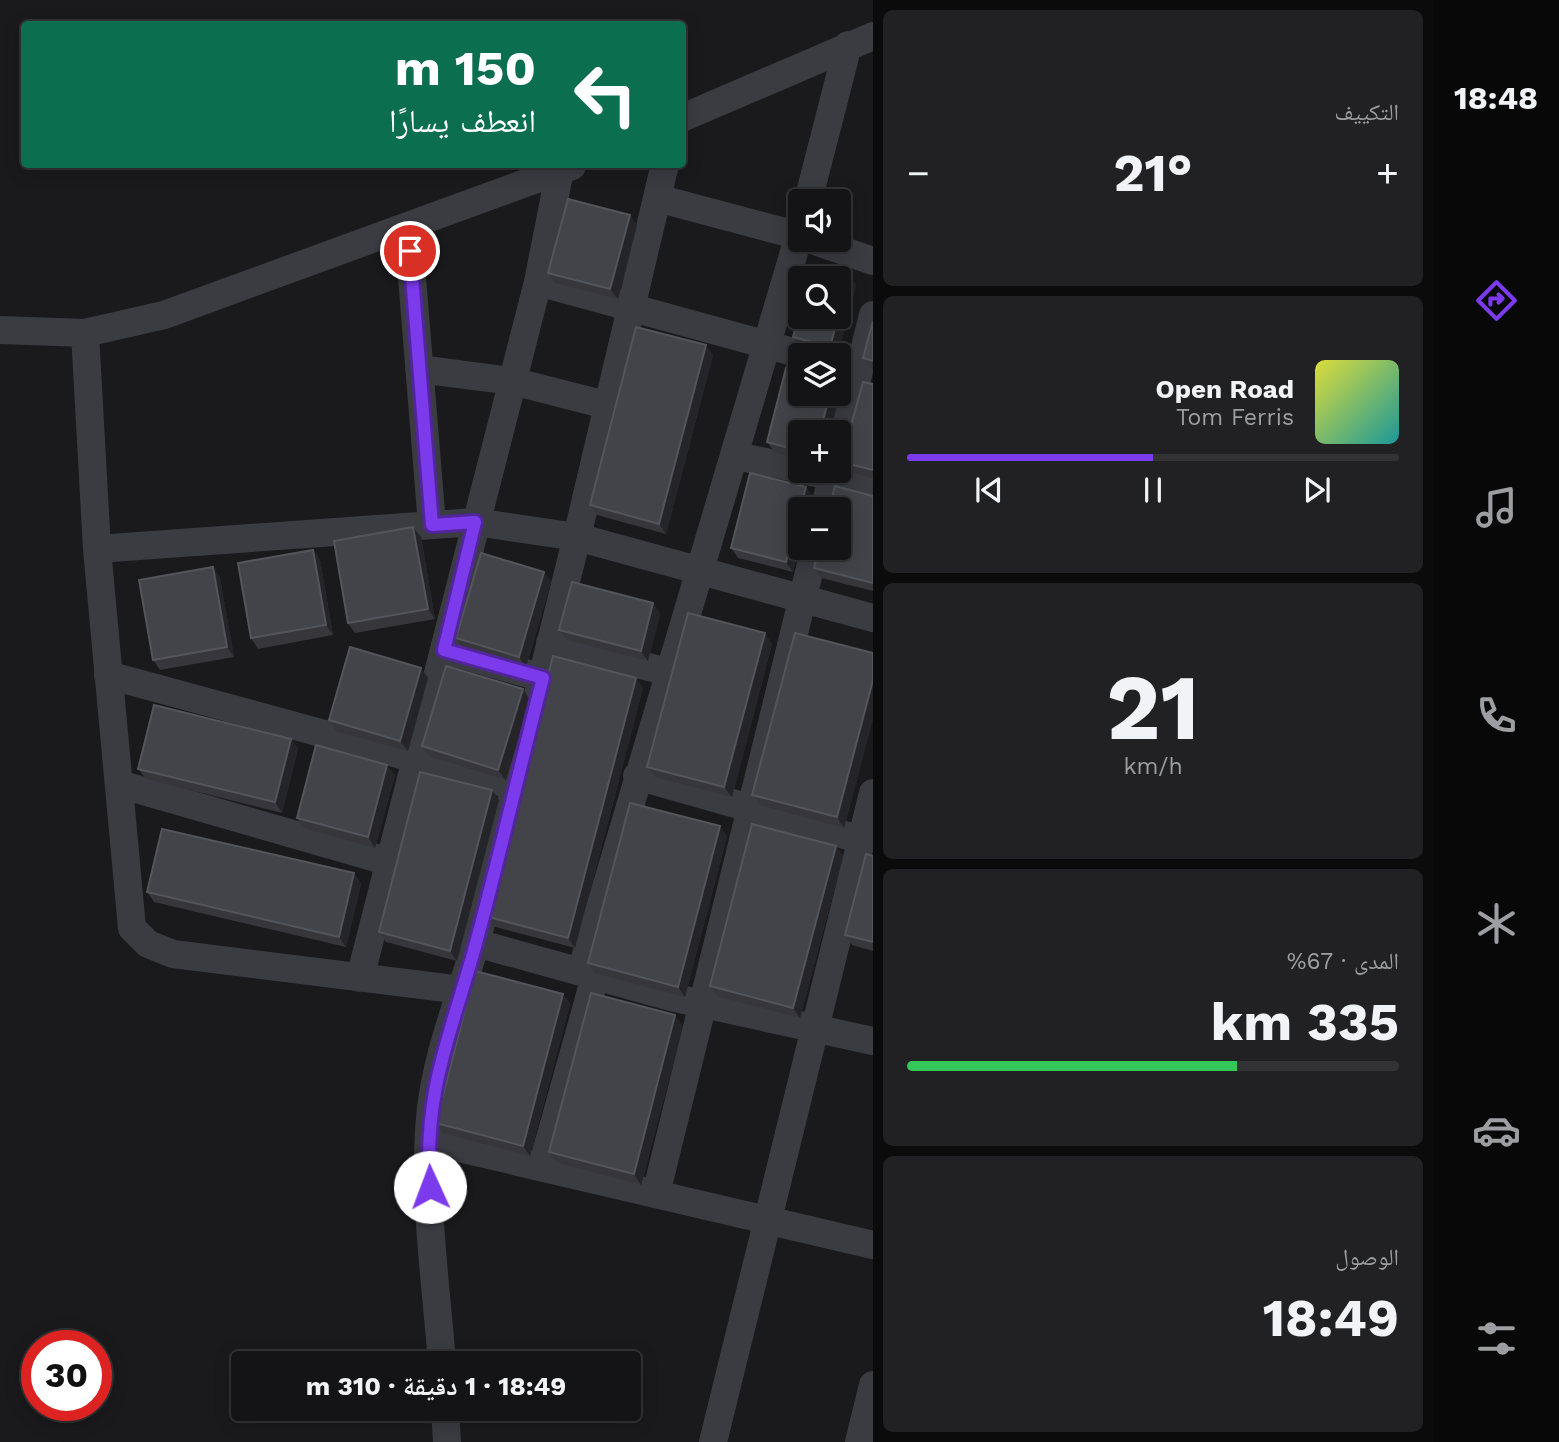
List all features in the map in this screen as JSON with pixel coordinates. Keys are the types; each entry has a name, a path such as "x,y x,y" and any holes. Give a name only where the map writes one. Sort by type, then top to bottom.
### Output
{"street":[{"path":"686,116 861,41"},
{"path":"812,189 861,41"},
{"path":"0,330 85,333 164,315 408,228 565,168"},
{"path":"360,978 568,168"},
{"path":"441,1351 429,1141 436,1079 476,943 543,678 664,168"},
{"path":"657,198 788,231"},
{"path":"408,228 432,525"},
{"path":"542,1167 637,776 736,456 794,252"},
{"path":"847,252 873,261"},
{"path":"538,282 788,351"},
{"path":"842,420 873,315"},
{"path":"85,333 97,549 108,675 130,919 139,937 159,950 173,954 462,990"},
{"path":"419,369 512,381 606,405"},
{"path":"736,456 788,467"},
{"path":"851,477 873,485"},
{"path":"97,549 475,522 577,537 873,618"},
{"path":"656,1194 812,560"},
{"path":"550,643 668,672"},
{"path":"444,650 543,678"},
{"path":"108,675 514,786"},
{"path":"637,776 751,807 867,833"},
{"path":"119,784 390,862"},
{"path":"713,1442 867,833 873,793"},
{"path":"476,943 702,1003 873,1041"},
{"path":"429,1141 873,1245"},
{"path":"859,1442 873,1385"},
{"path":"446,1421 447,1442"}],"building":[{"path":"568,199 630,215 610,289 548,273"},
{"path":"873,321 873,361 863,358"},
{"path":"636,327 706,345 659,524 590,505"},
{"path":"795,329 835,329 831,343 815,343 793,337"},
{"path":"786,368 788,406 827,406 823,420 788,420 788,448 767,442"},
{"path":"863,382 873,384 873,470 851,464 851,426"},
{"path":"750,473 806,487 803,497 788,497 786,562 731,548"},
{"path":"835,486 873,496 873,583 814,568 816,560 851,560 851,497 832,497"},
{"path":"413,527 428,609 348,623 334,541"},
{"path":"313,550 326,625 251,638 238,563"},
{"path":"481,553 544,572 519,657 456,638"},
{"path":"213,567 227,647 153,660 139,580"},
{"path":"572,582 653,603 641,651 559,630"},
{"path":"688,613 765,633 724,787 647,767"},
{"path":"795,633 873,653 873,680 837,817 752,795"},
{"path":"350,647 421,668 400,741 329,720"},
{"path":"553,656 636,678 568,938 485,916"},
{"path":"446,666 523,689 498,770 422,746"},
{"path":"154,705 291,739 275,802 138,769"},
{"path":"316,745 387,765 368,837 297,818"},
{"path":"420,772 492,790 450,951 379,932"},
{"path":"630,803 720,826 678,987 588,963"},
{"path":"752,824 836,846 793,1008 710,986"},
{"path":"162,829 354,873 339,937 147,892"},
{"path":"866,854 873,856 873,942 845,935"},
{"path":"475,971 563,994 523,1146 436,1123"},
{"path":"591,993 675,1015 634,1174 549,1152"}],"route":[{"path":"410,251 432,525 475,522 444,650 543,678 476,943 451,1019 436,1079 430,1117 430,1187"}]}
